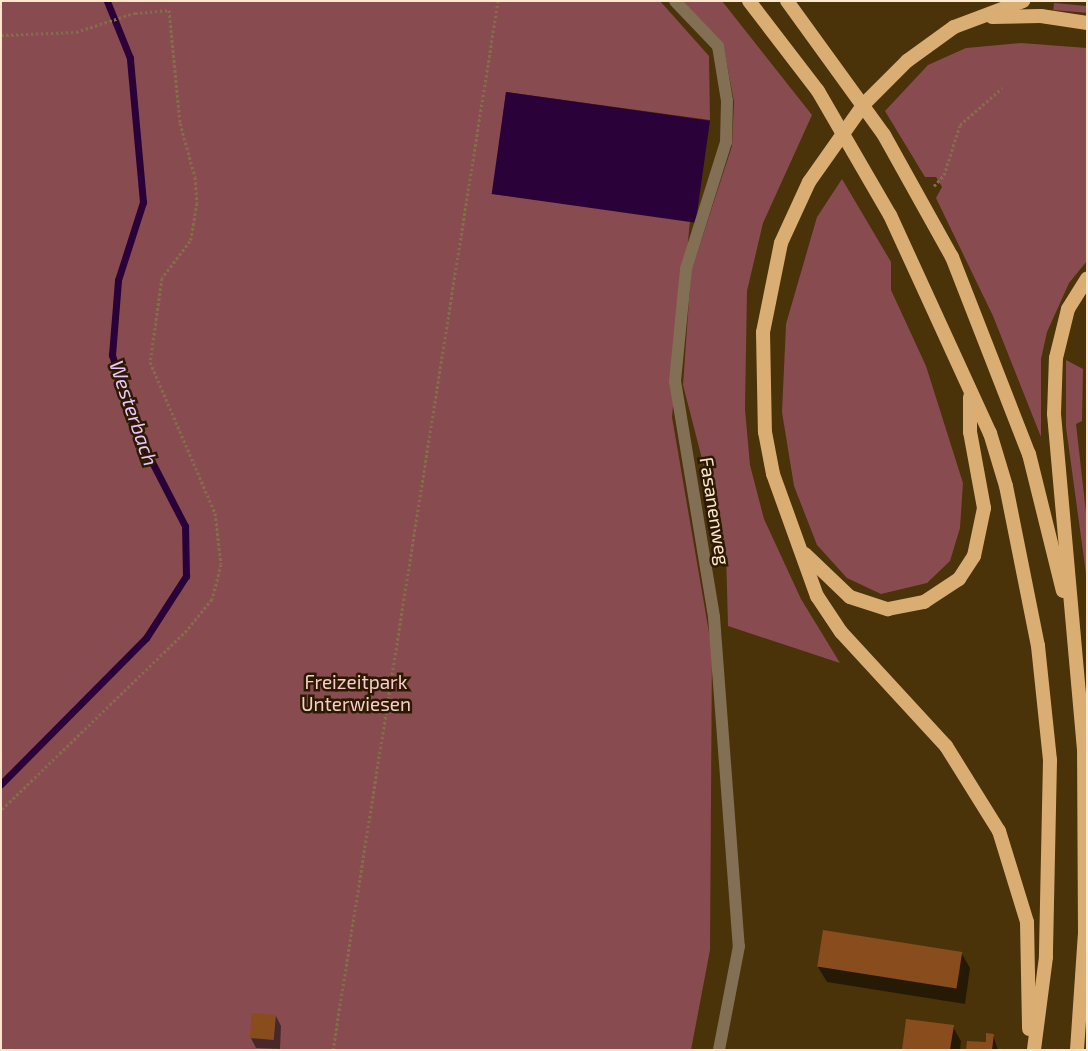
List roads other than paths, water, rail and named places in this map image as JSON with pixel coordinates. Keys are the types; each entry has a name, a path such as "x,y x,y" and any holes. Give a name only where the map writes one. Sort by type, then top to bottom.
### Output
{"highway":[{"path":"749,1 818,91 856,153 922,278 970,394 990,433 1024,562 1050,760 1046,948 1034,1050"},
{"path":"787,1 843,74 922,200 952,257 1008,394 1029,454 1071,623"},
{"path":"1023,1 954,27 907,61 864,104 809,182 781,243 770,286 762,369 765,432 773,474 817,596 841,632 946,746 999,831 1027,922 1029,1050"},
{"path":"978,18 1041,16 1087,23"},
{"path":"1077,1050 1086,850 1084,750 1055,453 1055,383 1068,309 1087,278"},
{"path":"798,546 850,597 878,607 924,602 959,579 974,556 984,508 970,432 970,394"}],"lane":[{"name":"Fasanenweg","path":"674,1 718,46 727,101 726,142 686,268 675,381 714,617 739,946 719,1050"}],"waterway":[{"name":"Westerbach","path":"1,784 146,638 186,576 185,526 136,431 112,355 118,280 143,202 130,58 107,1"}],"park label":[{"name":"Freizeitpark Unterwiesen","path":"356,693"}]}
